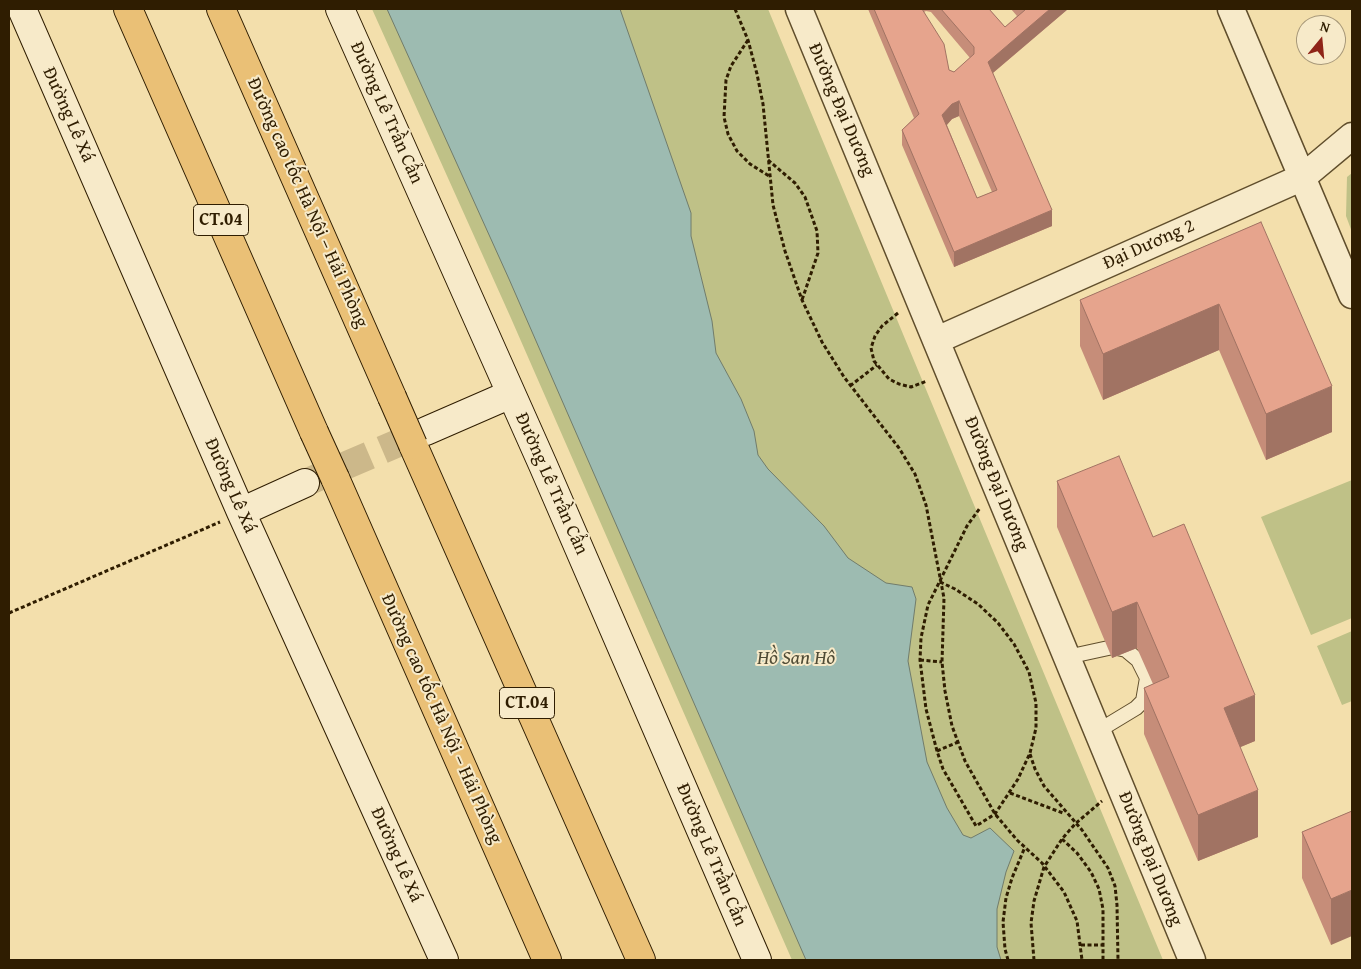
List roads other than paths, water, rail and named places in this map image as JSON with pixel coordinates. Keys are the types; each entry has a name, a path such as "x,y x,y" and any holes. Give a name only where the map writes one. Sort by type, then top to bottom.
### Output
{"highway":[{"name":"Đường cao tốc Hà Nội – Hải Phòng","path":"128,9 547,960"},
{"name":"Đường cao tốc Hà Nội – Hải Phòng","path":"221,9 392,397 420,438"},
{"name":"CT.04","path":"420,438 640,960"}],"main road":[{"name":"Đường Lê Xá","path":"22,9 241,512 444,960"},
{"name":"Đường Lê Trần Cẩn","path":"340,9 511,394 757,960"},
{"path":"420,438 511,394"},
{"path":"241,512 305,483"}],"street":[{"name":"Đường Đại Dương","path":"799,9 1192,960"},
{"path":"1232,9 1352,295"},
{"name":"Đại Dương 2","path":"937,340 1303,177 1352,136"}],"lane":[{"path":"1067,657 1113,647 1126,650 1138,660 1147,678 1142,701 1136,708 1098,731"}],"water":[{"name":"Hồ San Hô","path":"387,9 620,9 691,213 691,236 712,321 716,353 741,399 754,431 758,455 768,469 824,526 848,558 886,583 912,587 916,599 908,661 927,762 947,808 963,835 971,838 990,828 1014,851 1006,872 997,909 997,947 1001,960 806,960 509,279"}],"tunnel":[{"path":"305,483 426,431"}]}
